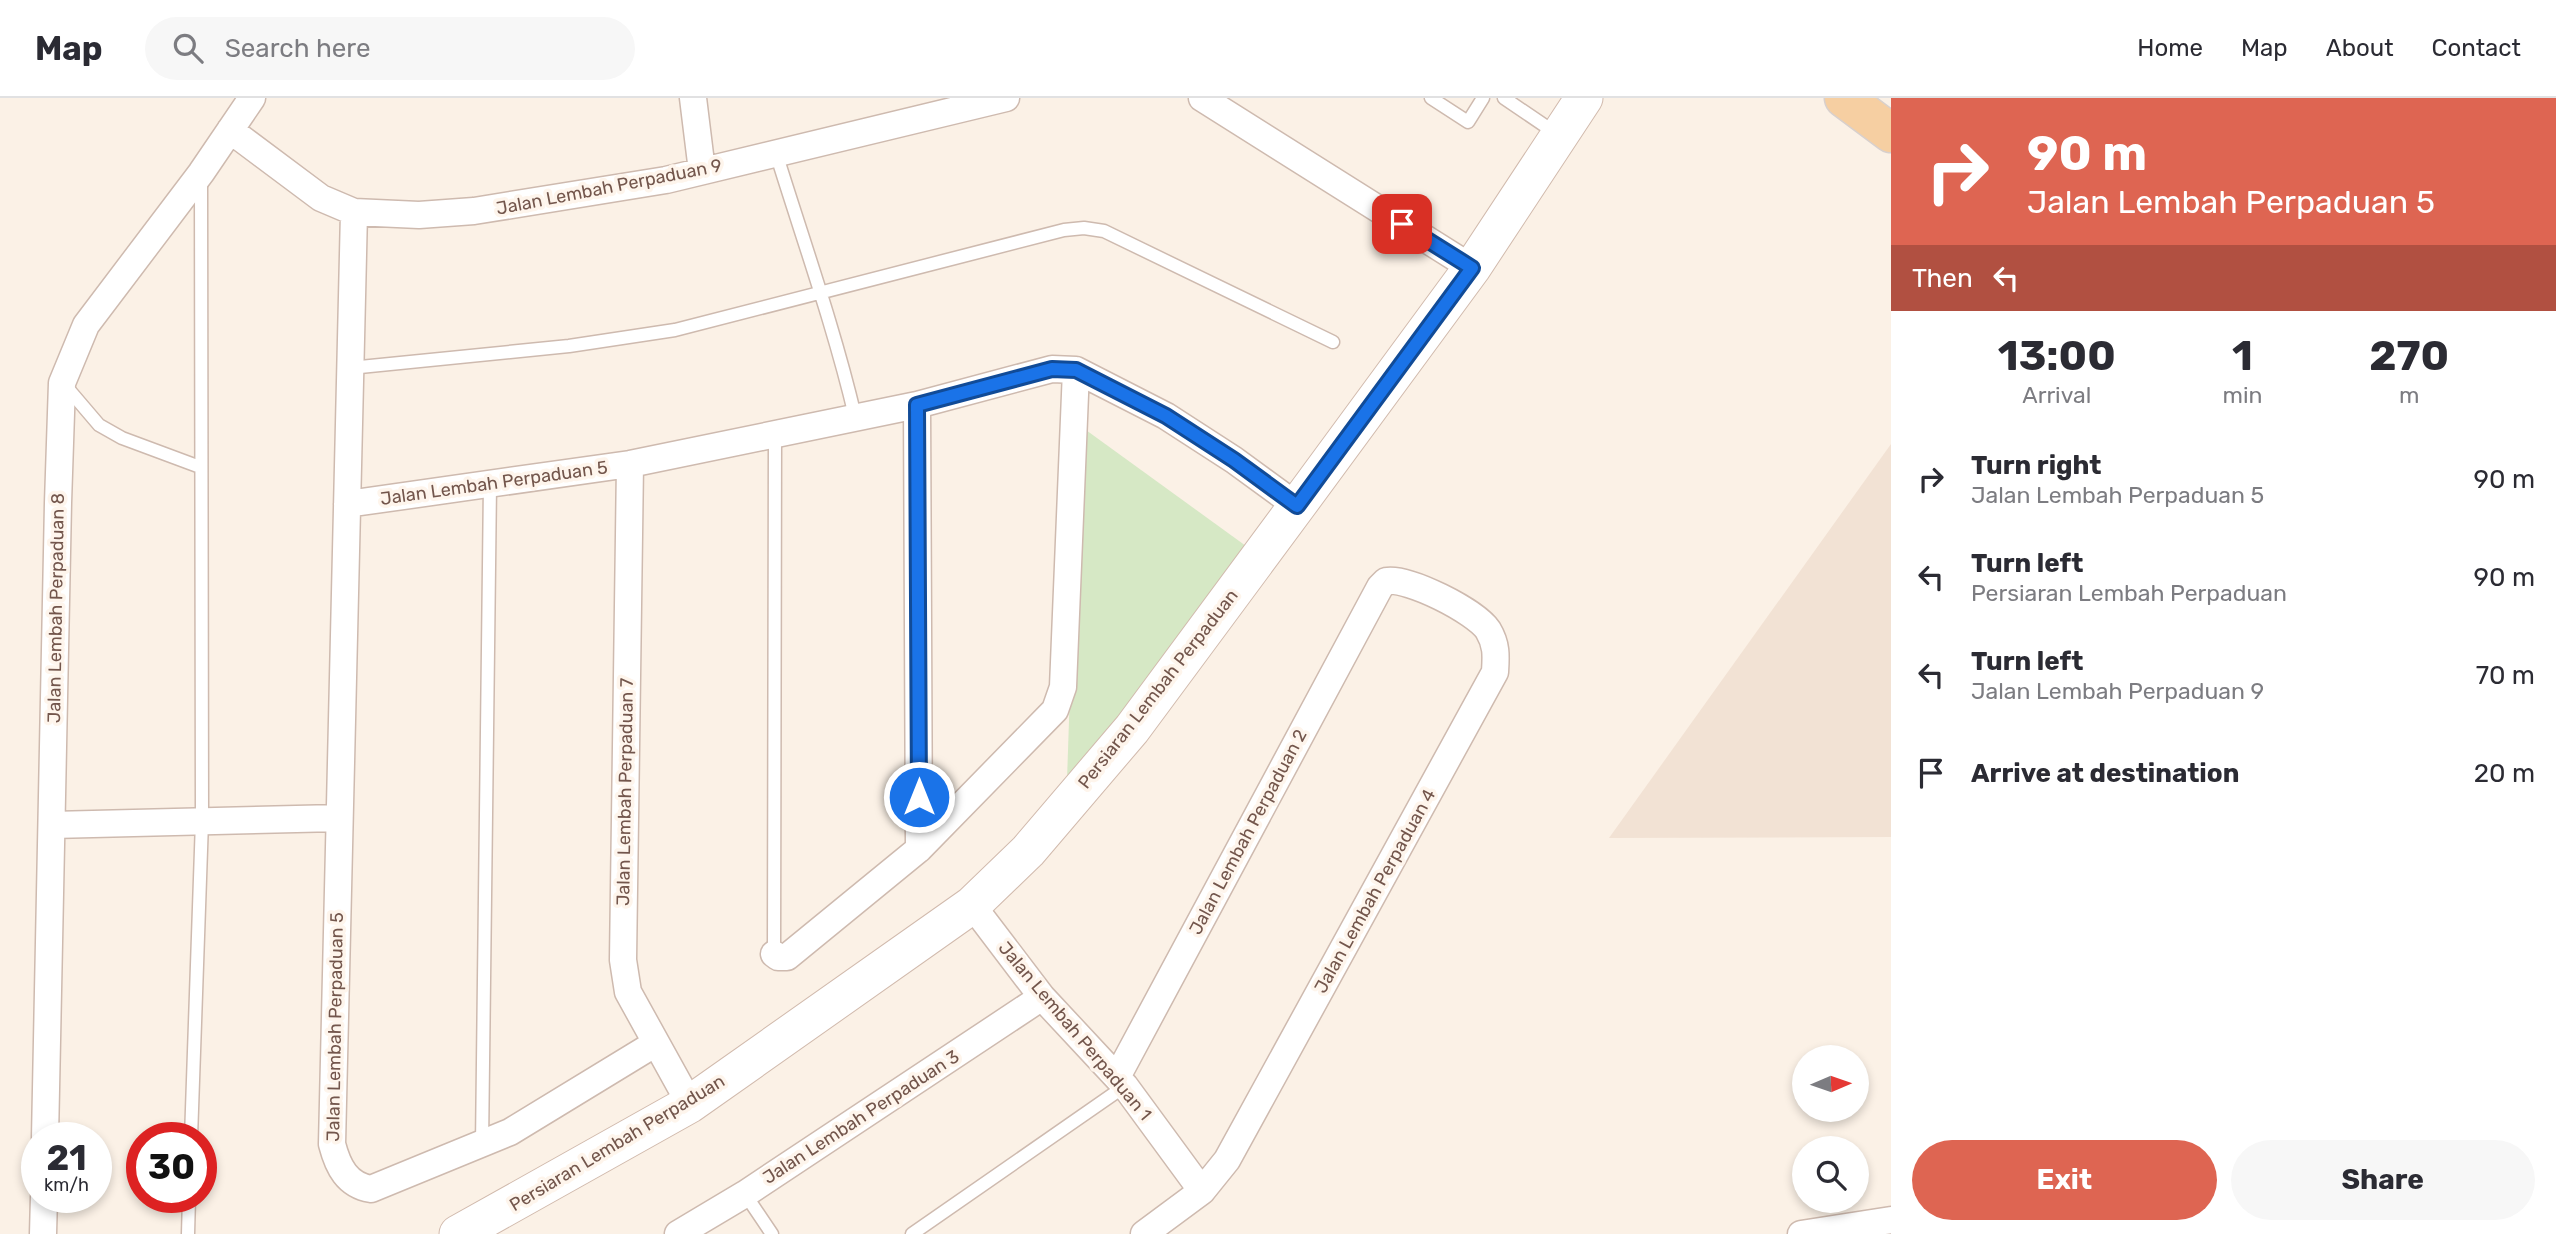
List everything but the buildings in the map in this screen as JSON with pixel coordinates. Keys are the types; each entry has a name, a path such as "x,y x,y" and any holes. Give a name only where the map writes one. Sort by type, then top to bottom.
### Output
{"main road":[{"name":"Persiaran Lembah Perpaduan","path":"458,1234 690,1104 972,905 1028,851 1132,729 1297,506 1472,268 1584,98"},
{"path":"1844,98 1891,133"}],"street":[{"name":"Jalan Lembah Perpaduan 8","path":"45,1122 62,383 86,325 201,173 252,98"},
{"path":"692,98 702,171"},
{"name":"Jalan Lembah Perpaduan 9","path":"230,130 321,198 354,212 419,215 474,211 600,192 702,171 1006,98"},
{"path":"1202,98 1472,268"},
{"path":"347,504 354,212"},
{"name":"Jalan Lembah Perpaduan 5","path":"481,1145 372,1189 358,1186 346,1176 337,1161 332,1144 347,504 630,464 917,405 1052,369 1076,370"},
{"path":"774,954 787,957 919,849 1055,710 1063,687 1076,370 1166,416 1234,460 1297,506"},
{"path":"917,405 919,849"},
{"name":"Jalan Lembah Perpaduan 7","path":"630,464 623,960 628,992 690,1104"},
{"name":"Jalan Lembah Perpaduan 4","path":"1144,1234 1202,1191 1227,1160 1495,672 1497,650 1487,628 1469,611 1402,581 1386,581 1380,587"},
{"name":"Jalan Lembah Perpaduan 2","path":"1121,1082 1380,587"},
{"path":"52,825 338,818"},
{"name":"Jalan Lembah Perpaduan 1","path":"972,905 1042,997 1121,1082 1202,1191"},
{"name":"Jalan Lembah Perpaduan 3","path":"678,1234 745,1194 1042,997"},
{"path":"481,1145 510,1132 656,1043"},
{"path":"43,1234 44,1213"},
{"path":"1801,1234 1891,1220"}],"lane":[{"path":"1431,98 1468,122 1483,98"},
{"path":"1504,98 1560,136"},
{"path":"776,153 818,292 839,348 855,416"},
{"path":"192,1122 202,821 201,173"},
{"path":"350,368 569,346 675,330 1064,230 1084,228 1104,231 1333,342"},
{"path":"62,383 99,425 122,438 200,467"},
{"path":"774,954 775,433"},
{"path":"481,1145 490,484"},
{"path":"912,1234 1121,1082"},
{"path":"745,1194 772,1234"},
{"path":"188,1234 189,1213"}],"shaded area":[{"path":"1891,444 1891,837 1609,838"}],"green space":[{"path":"1079,425 1257,554 1067,780"}],"route":[{"path":"919,797 917,405 1052,369 1076,370 1166,416 1234,460 1297,506 1472,268 1402,224"}]}
